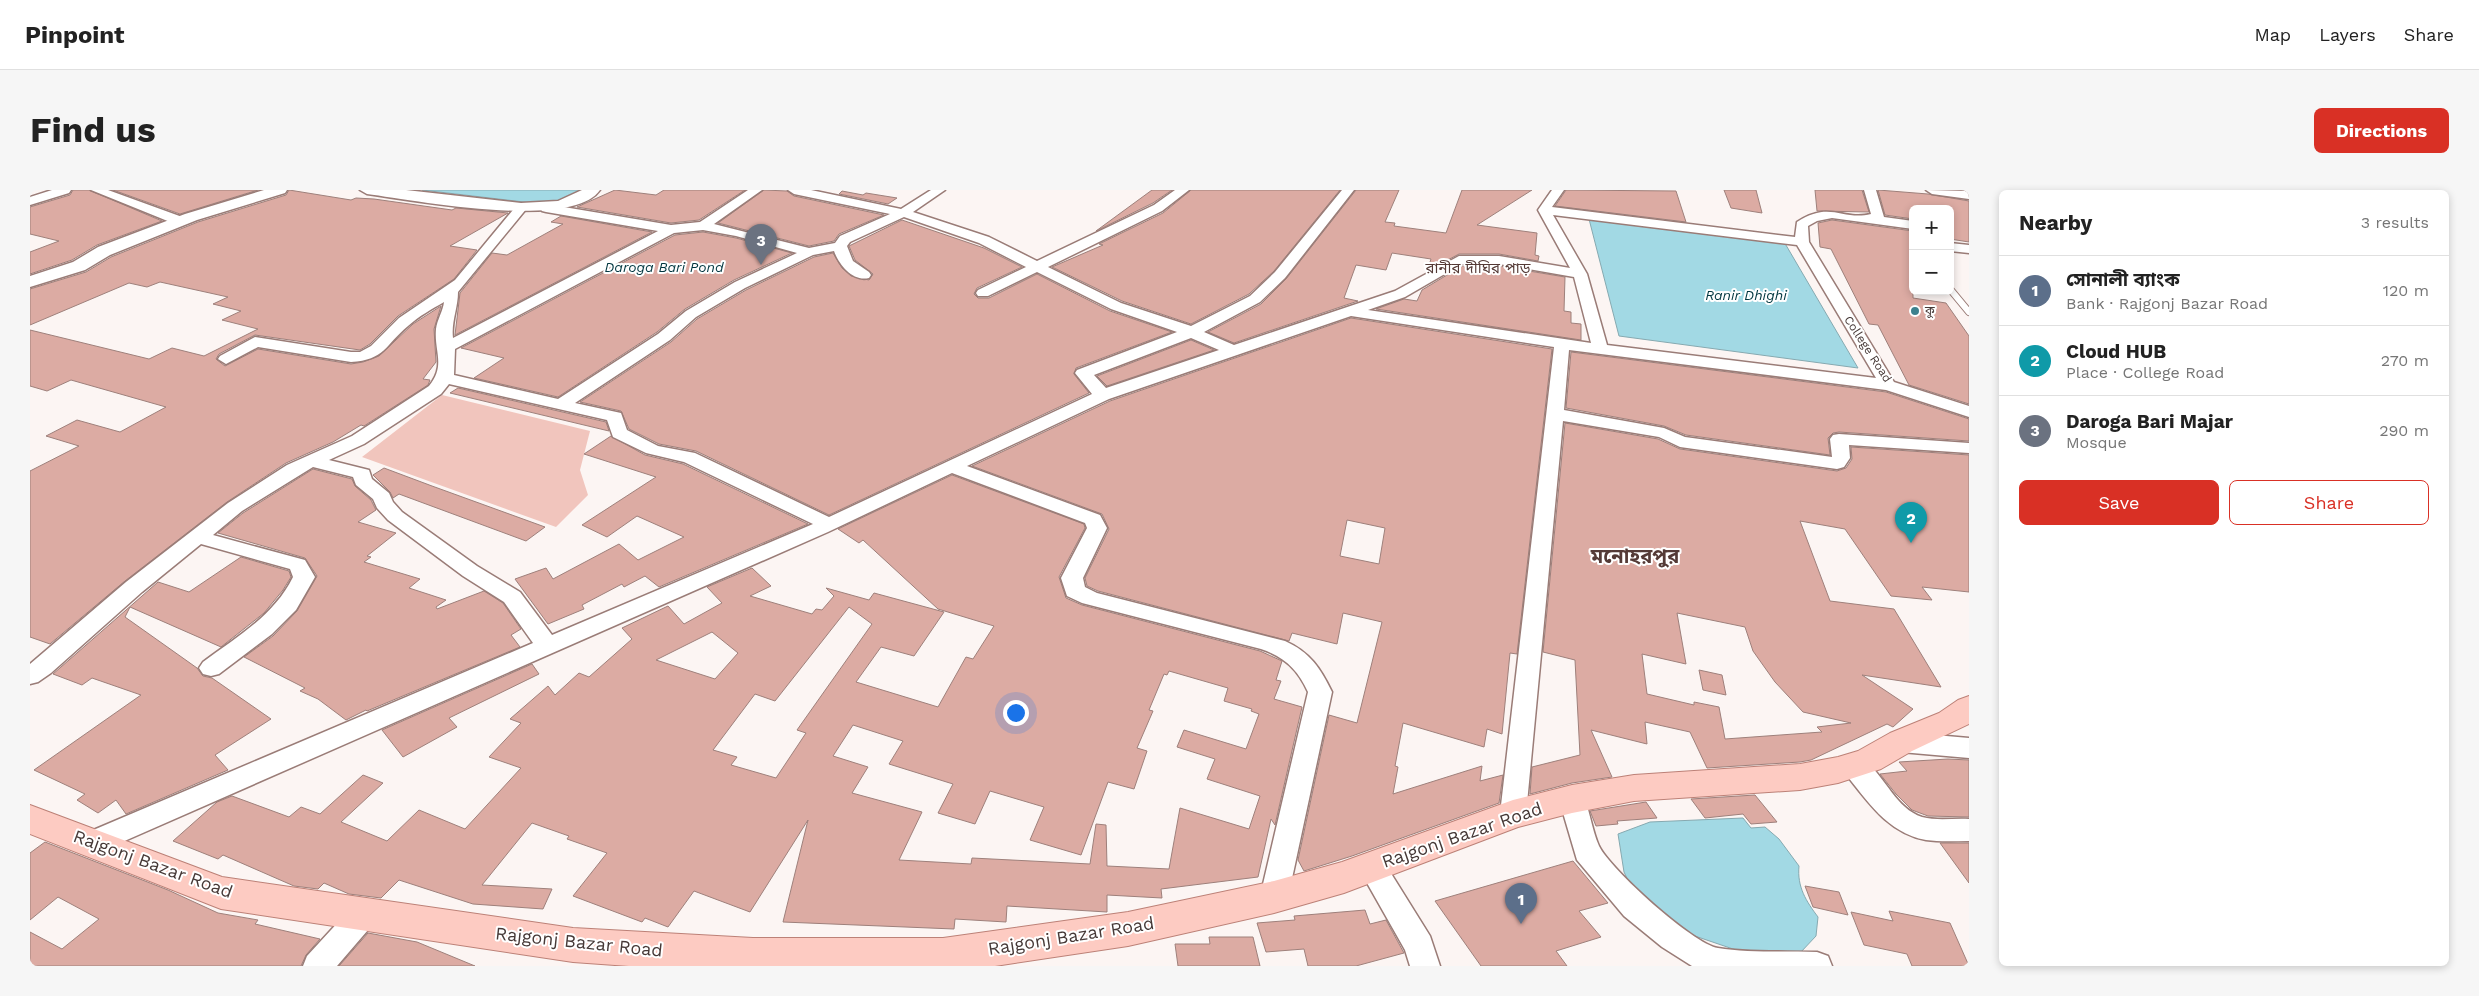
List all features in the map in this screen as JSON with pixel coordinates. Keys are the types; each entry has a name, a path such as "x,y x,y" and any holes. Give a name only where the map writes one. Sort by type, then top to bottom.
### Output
{"main road":[{"name":"Rajgonj Bazar Road","path":"30,819 94,842 221,893 573,945 750,961 943,956 1128,929 1274,897 1372,867 1513,814 1572,799 1634,788 1800,777 1869,760 1901,742 1963,725"}],"street":[{"path":"30,200 65,190"},
{"path":"97,190 180,221"},
{"path":"30,282 78,266 104,251 180,221 280,190"},
{"path":"367,190 521,208 546,208 671,229 704,226 736,232 809,252"},
{"path":"546,208 569,204 593,190"},
{"path":"704,226 756,190"},
{"path":"794,190 903,213 984,240 1116,306 1192,332 1234,350"},
{"path":"562,404 664,337 691,314 740,285 809,252 840,246 845,239 903,213 939,190"},
{"path":"983,293 1039,268 1158,208 1183,190"},
{"path":"1103,395 1083,373 1192,332 1255,299 1280,275 1348,190"},
{"path":"1544,210 1558,190"},
{"path":"1870,190 1878,216 1870,219"},
{"path":"1932,190 1969,195"},
{"path":"226,359 255,342 351,357 364,356 385,343 402,322 451,291 460,283 521,208"},
{"path":"1544,210 1802,242 1802,225 1813,215 1829,214 1909,224"},
{"path":"1544,210 1580,274 1600,349"},
{"path":"447,347 671,229"},
{"name":"College Road","path":"1802,242 1888,385 1969,412"},
{"path":"840,246 843,259 864,276"},
{"path":"1954,247 1969,249"},
{"path":"94,842 829,524 1103,395 1353,312 1400,294 1460,260 1498,260 1580,274"},
{"path":"34,669 235,507 294,469 358,440 436,390 445,378 447,347 444,329 451,305 451,291"},
{"path":"1353,312 1562,344 1888,385"},
{"path":"1513,814 1562,344"},
{"path":"445,378 615,417 619,433 635,444 664,454 688,457 829,524"},
{"path":"1555,414 1664,433 1680,442 1837,463 1841,458 1839,439 1969,448"},
{"path":"310,461 362,474 363,481 382,497 384,504 395,516 445,550 470,571 512,597 548,647"},
{"path":"952,467 1094,519 1097,528 1072,578 1075,591 1090,598 1268,643 1283,648 1301,658 1312,674 1320,692 1274,897"},
{"path":"198,538 298,566 304,577 300,589 289,605 211,668"},
{"path":"1853,765 1896,813 1911,824 1932,829 1969,830"},
{"path":"1572,799 1587,852 1634,907 1673,938 1716,964 1816,966"},
{"path":"1372,867 1419,946 1425,966"},
{"path":"318,966 364,914"}],"lane":[{"path":"1954,293 1969,312"}],"shaded area":[{"path":"442,395 590,431 580,470 588,495 556,527 362,457"}],"water":[{"path":"422,190 583,190 558,206"},
{"name":"Ranir Dhighi","path":"1589,219 1783,240 1858,368 1619,336"},
{"path":"1743,818 1751,828 1765,827 1779,839 1799,866 1799,881 1803,893 1818,917 1816,936 1800,953 1775,954 1736,950 1689,934 1637,899 1624,872 1618,834 1650,822"}],"building":[{"path":"73,190 89,190 162,221 97,245 72,260 30,274 30,252 59,241 30,234 30,207 70,195"},
{"path":"113,190 258,190 180,214"},
{"path":"289,190 351,200 356,198 374,199 452,210 456,208 508,213 450,246 477,250 454,279 398,316 370,344 360,350 255,335 219,354 216,359 225,366 258,349 351,364 363,362 379,356 413,324 441,306 434,329 436,362 423,379 430,380 428,385 364,426 361,425 333,442 286,463 227,502 125,581 50,644 30,637 30,471 79,446 46,436 77,420 120,432 166,407 71,380 47,391 30,386 30,330 149,359 172,348 204,356 258,329 222,320 241,311 213,304 228,297 160,282 147,287 129,283 30,325 30,289 86,272 111,257 198,222 286,195"},
{"path":"615,190 656,195 664,190 745,190 699,220 671,223 577,207"},
{"path":"764,190 787,191 794,196 884,215 839,234 834,241 809,246 718,223"},
{"path":"1152,190 1172,190 1153,203 1096,231"},
{"path":"1191,190 1340,190 1274,271 1249,294 1191,324 1122,301 1052,267 1103,245 1099,244 1163,213"},
{"path":"1356,190 1399,190 1385,222 1395,223 1394,226 1446,233 1462,190 1532,190 1477,225 1537,233 1535,255 1539,256 1538,261 1499,254 1459,254 1427,271 1431,259 1392,253 1386,270 1356,265 1344,298 1358,301 1234,343 1208,332 1261,304 1286,279"},
{"path":"1566,190 1676,191 1686,222 1555,206"},
{"path":"1724,190 1756,190 1762,213 1731,208"},
{"path":"1815,190 1862,190 1869,212 1817,211"},
{"path":"1878,190 1928,194 1969,201 1969,242 1954,240 1954,205 1909,205 1909,218 1885,215"},
{"path":"842,191 897,198 888,204 839,194"},
{"path":"561,216 652,232 455,335 460,293 492,253 507,255 563,224 551,222"},
{"path":"902,220 984,248 1022,267 977,288 974,294 978,298 989,298 1037,274 1110,311 1172,332 1076,368 1074,374 1089,393 829,515 696,451 659,444 629,429 621,411 580,402 671,342 697,319 746,290 814,257 833,253 842,268 851,276 869,280 873,274 855,260 849,246"},
{"name":"কু","path":"1832,220 1909,230 1909,295 1913,295 1913,298 1946,303 1969,336 1969,404 1909,385 1878,325 1869,324 1831,249 1820,247 1818,223"},
{"path":"703,232 736,238 792,253 734,280 685,309 657,332 558,397 474,378 504,358 461,348 675,235"},
{"path":"1462,266 1499,266 1565,277 1564,311 1571,312 1571,323 1581,324 1581,340 1376,309 1404,299 1417,301 1422,290"},
{"path":"1351,318 1552,349 1517,654 1510,653 1502,734 1487,729 1484,747 1403,723 1395,766 1398,767 1393,794 1482,766 1480,781 1503,775 1499,803 1352,856 1304,871 1298,860 1329,715 1357,723 1382,622 1343,613 1337,644 1292,633 1289,641 1098,591 1087,586 1085,578 1109,529 1102,514 972,466 1110,401","holes":["1347,520 1385,528 1379,564 1340,556"]},
{"path":"1191,340 1214,350 1107,386 1097,376"},
{"path":"1571,352 1886,392 1969,419 1969,441 1839,432 1833,433 1828,438 1830,455 1686,435 1664,426 1566,408"},
{"path":"458,388 606,422 609,431 450,393"},
{"path":"1565,423 1658,439 1680,449 1837,471 1846,468 1852,459 1851,447 1969,455 1969,592 1922,587 1932,600 1891,596 1845,529 1800,521 1830,601 1894,609 1941,687 1862,675 1913,709 1893,727 1887,724 1811,760 1707,768 1690,732 1645,722 1647,744 1591,730 1612,777 1572,783 1530,794 1532,767 1580,755 1575,660 1543,652","holes":["1677,613 1745,627 1753,651 1775,682 1803,712 1851,723 1817,727 1822,732 1725,739 1719,707 1694,702 1694,705 1647,694 1642,654 1686,664"]},
{"path":"611,436 645,455 683,464 808,524 659,587 645,576 624,587 622,584 582,605 584,609 548,624 515,579 546,568 553,579 619,544 638,560 684,537 637,516 607,537 582,525 656,477 584,454"},
{"path":"384,468 545,527 526,541 399,494 393,498 390,492 373,475"},
{"path":"313,469 352,479 355,486 371,500 376,510 358,522 396,533 367,556 371,557 364,562 420,579 409,588 446,600 436,607 437,609 484,591 503,603 521,629 511,635 520,647 346,720 318,699 300,691 305,688 244,657 273,636 297,611 317,576 305,558 218,533 243,513"},
{"path":"952,475 1084,524 1085,528 1059,577 1066,598 1082,605 1260,651 1282,661 1276,680 1281,681 1274,699 1302,707 1275,825 1271,819 1258,877 1161,889 1162,898 1107,895 1107,912 1007,906 1006,922 955,919 954,929 783,922 808,820 750,912 694,891 668,927 645,918 642,922 573,896 607,853 567,839 569,836 532,823 482,885 552,889 543,909 473,904 399,880 381,898 349,894 324,883 318,889 294,886 223,855 218,859 173,841 217,802 232,796 289,817 301,807 320,814 363,775 383,783 341,822 387,841 419,810 465,829 521,768 489,757 521,723 510,719 548,686 555,695 579,673 589,677 632,639 622,628 668,606 684,624 722,603 707,587 752,568 771,586 750,596 812,614 816,609 822,610 834,596 826,588 869,600 874,593 944,612 914,656 881,647 856,682 938,707 966,657 973,659 994,626 938,609 863,540 859,543 838,529","holes":["849,607 872,624 797,730 806,733 776,778 731,765 737,757 713,750 755,694 775,701","712,632 738,653 715,679 656,660","1169,671 1228,688 1224,701 1252,709 1251,711 1259,714 1246,749 1184,730 1177,747 1215,759 1207,779 1260,796 1249,829 1180,808 1169,869 1107,866 1106,825 1096,824 1090,864 972,858 971,864 899,860 922,812 852,793 868,767 833,756 853,725 903,741 889,764 953,784 938,813 975,824 990,791 1044,807 1030,840 1081,855 1108,782 1134,789 1147,751 1137,748 1153,711 1149,710 1164,674 1167,675"]},
{"path":"241,557 289,571 291,577 264,613 221,647 130,607 125,617 197,668 203,676 212,678 271,719 215,755 228,770 126,814 116,800 98,813 77,800 85,794 34,770 141,695 92,678 82,685 53,674 158,582 189,592"},
{"path":"532,664 539,674 449,718 457,727 403,757 382,730"},
{"path":"1699,670 1722,675 1726,695 1703,690"},
{"path":"1948,759 1969,760 1969,817 1928,816 1912,810 1880,774 1907,771 1899,762"},
{"path":"1755,795 1777,822 1751,824 1743,814 1705,818 1691,799"},
{"path":"1646,802 1657,818 1617,821 1618,824 1596,826 1590,811"},
{"path":"45,842 168,890 218,913 258,920 255,924 320,939 306,955 301,966 30,966 30,932 62,949 99,919 58,897 30,920 30,853"},
{"path":"1940,843 1969,843 1969,883"},
{"path":"1573,861 1608,903 1579,911 1601,937 1556,951 1567,966 1481,966 1435,901"},
{"path":"1805,886 1839,892 1848,915 1813,907"},
{"path":"1365,910 1370,924 1386,920 1404,953 1356,966 1308,966 1304,949 1266,952 1257,923 1295,920 1294,916"},
{"path":"1889,911 1950,923 1969,966 1912,966 1907,954 1864,945 1851,912 1893,921"},
{"path":"368,933 417,942 475,966 339,966"},
{"path":"1209,937 1253,937 1260,966 1178,966 1175,944 1210,944"}],"place":[{"name":"Daroga Bari Majar","path":"761,265"},
{"name":"কু","path":"1915,311"},
{"name":"Cloud HUB","path":"1911,543"},
{"name":"সোনালী ব্যাংক","path":"1521,924"}],"district":[{"name":"রানীর দীঘির পাড়","path":"1478,268"},
{"name":"মনোহরপুর","path":"1635,556"}],"water label":[{"name":"Daroga Bari Pond","path":"664,267"}]}
